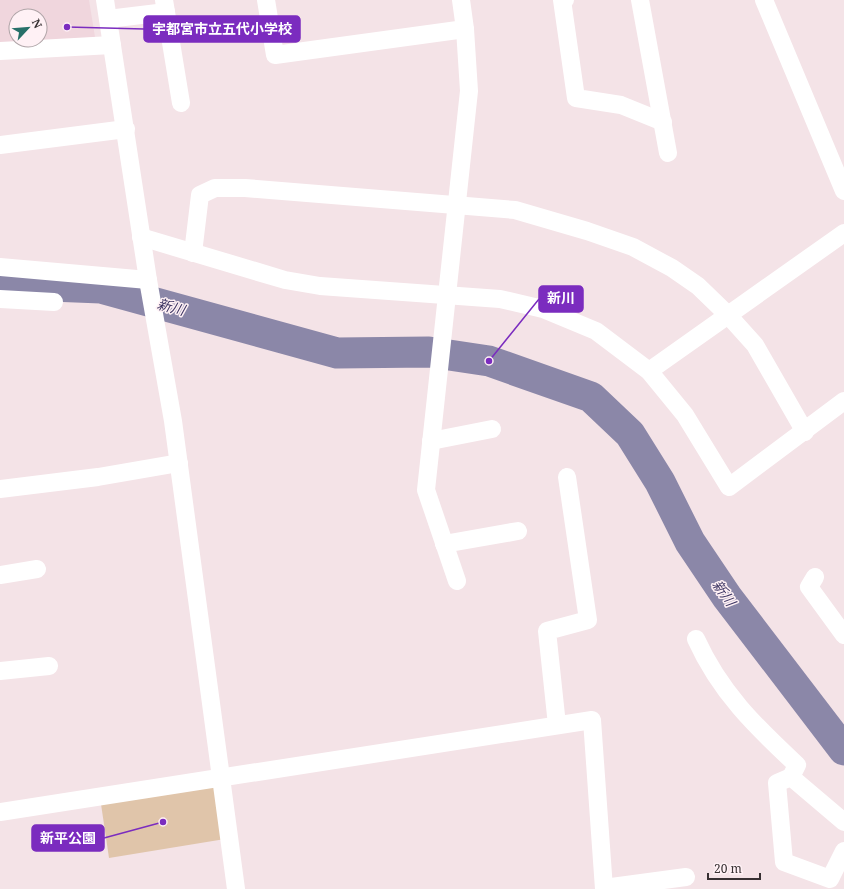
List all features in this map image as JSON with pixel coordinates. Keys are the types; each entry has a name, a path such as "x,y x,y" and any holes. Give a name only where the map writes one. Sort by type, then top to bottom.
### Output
{"street":[{"path":"105,0 126,129 141,237 179,463 236,889"},
{"path":"266,0 275,55 465,29"},
{"path":"456,581 426,490 469,91 465,29 461,0"},
{"path":"565,0 562,0 576,98 621,105 663,122"},
{"path":"640,0 668,153"},
{"path":"764,0 844,191"},
{"path":"108,19 165,6 181,103"},
{"path":"0,51 112,45"},
{"path":"0,145 126,129"},
{"path":"193,253 200,195 214,188 245,188 457,204 515,210 587,231 633,248 672,268 698,286 728,315 755,345 805,432"},
{"path":"649,371 844,233"},
{"path":"141,237 285,280 320,286 500,299 543,309 596,331 649,371 685,415 729,487 805,432 844,401"},
{"path":"0,267 149,287"},
{"path":"0,299 54,302"},
{"path":"431,440 492,429"},
{"path":"0,489 98,477 179,463"},
{"path":"557,725 547,631 588,620 566,477"},
{"path":"444,544 518,531"},
{"path":"0,575 37,569"},
{"path":"815,577 809,587 844,635"},
{"path":"696,639 708,665 728,693 754,724 797,766 791,777 777,784 784,862 830,878 844,851"},
{"path":"0,671 49,666"},
{"path":"0,812 221,779 592,720 604,888 686,877"},
{"path":"791,777 844,822"}],"shaded area":[{"path":"0,0 89,0 95,37 48,41 48,8 8,8 8,45 0,46"},
{"path":"215,787 225,839 109,858 101,804"}],"waterway":[{"name":"新川","path":"0,284 101,288 337,353 429,352 489,361 591,397 630,434 660,482 690,542 727,597 844,750"}],"place":[{"name":"宇都宮市立五代小学校","path":"67,27"},
{"name":"新川","path":"489,361"},
{"name":"新平公園","path":"163,822"}]}
